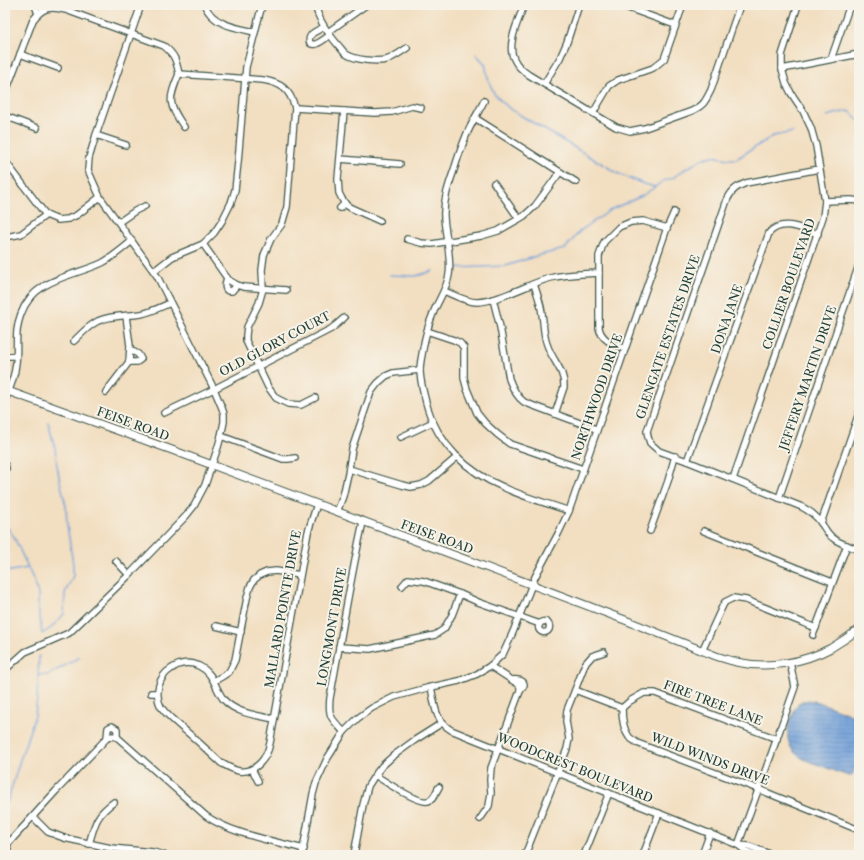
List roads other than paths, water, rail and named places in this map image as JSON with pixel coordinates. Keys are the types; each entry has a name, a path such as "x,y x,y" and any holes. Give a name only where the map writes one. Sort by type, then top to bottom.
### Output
{"main road":[{"name":"FEISE ROAD","path":"7,391 317,504 729,660 749,664 777,664 790,662 822,652 844,640 859,629"}],"street":[{"path":"37,5 36,8 38,14"},
{"path":"5,670 25,652 69,634 186,516 194,506 205,485 222,436 224,414 214,389 154,271 100,197 88,170 89,158 111,88 141,5"},
{"path":"205,5 212,17 218,21 255,32"},
{"path":"154,271 172,257 203,244 214,233 222,221 233,197 238,162 244,79 262,5"},
{"path":"315,5 317,13 327,31 346,54 357,59 370,61 386,60 407,48"},
{"path":"327,31 366,5"},
{"path":"524,5 514,33 512,45 513,58 520,68 529,75 616,127 630,131 645,128 692,111 705,102 711,90 740,5"},
{"path":"544,84 565,47 579,5"},
{"path":"620,5 675,25"},
{"path":"593,113 609,86 618,80 653,68 664,59 683,5"},
{"name":"COLLIER BOULEVARD","path":"733,479 824,217 825,201 816,146 811,128 803,111 786,83 782,69 782,55 798,5"},
{"path":"831,59 850,5"},
{"path":"5,94 33,20 48,6 54,7 132,33 164,46 171,51 175,56 178,74 172,90 171,103 174,112 184,127"},
{"path":"20,54 58,68"},
{"path":"782,69 859,54"},
{"path":"178,74 270,82 285,88 293,100 295,108 287,207 282,224 264,255 262,270 263,289 259,303 247,327 246,340 268,387 272,394 279,400 288,404 301,405 315,398"},
{"path":"484,101 466,136 450,179 444,202 444,218 450,267 449,276 427,332 423,349 420,370 424,396 433,422 456,457 492,482 504,488 569,511"},
{"path":"295,108 375,113 392,112 412,106 421,108"},
{"path":"344,111 338,179 339,191 345,203 354,210 380,221"},
{"path":"5,116 36,128"},
{"path":"475,118 576,182"},
{"path":"96,135 126,146"},
{"path":"340,159 400,164"},
{"path":"5,161 7,168 46,215 58,220 77,215 100,197"},
{"name":"GLENGATE ESTATES DRIVE","path":"819,169 746,183 731,192 648,431 648,439 659,451 802,507 814,514 832,537 840,543 859,550"},
{"path":"407,239 432,244 481,236 498,231 519,219 536,206 560,172"},
{"path":"494,183 519,219"},
{"path":"825,201 859,201"},
{"path":"340,208 345,203"},
{"path":"119,222 135,210 145,206"},
{"name":"NORTHWOOD DRIVE","path":"303,852 316,783 327,759 344,732 358,718 372,708 404,693 458,681 477,674 490,666 505,650 535,577 569,511 596,429 674,212"},
{"path":"11,236 21,234 46,215"},
{"path":"625,349 609,342 600,332 599,256 604,242 619,227 631,222 643,221 667,228"},
{"name":"DONA JANE","path":"687,461 768,233 774,228 787,225 818,234"},
{"path":"5,400 7,391 13,381 16,362 16,332 21,314 33,294 55,280 104,262 132,241"},
{"path":"203,244 227,278 237,285 263,289 286,290"},
{"name":"JEFFERY MARTIN DRIVE","path":"779,498 859,265"},
{"path":"444,291 477,302 493,299 550,278 567,275 599,273"},
{"path":"227,278 225,286 226,290 232,291 237,285"},
{"path":"534,284 542,312 545,340 560,368 564,382 564,387 555,414"},
{"path":"493,299 500,327 509,379 518,395 524,402 596,429"},
{"path":"74,341 86,329 99,321 108,318 151,311 170,303"},
{"path":"106,392 129,362 130,346 126,316"},
{"name":"OLD GLORY COURT","path":"164,413 331,329 344,318"},
{"path":"427,332 454,340 460,343 464,348 464,378 467,389 477,412 485,423 497,434 510,444 583,469"},
{"path":"129,362 137,362 140,358 138,354 130,350"},
{"path":"5,356 16,356"},
{"path":"337,512 343,496 352,449 371,392 386,376 393,373 420,370"},
{"path":"821,523 859,413"},
{"path":"401,437 433,422"},
{"path":"222,436 284,459 295,458"},
{"path":"650,531 668,481 674,456"},
{"path":"349,469 411,487 421,485 429,481 456,457"},
{"name":"MALLARD POINTE DRIVE","path":"252,769 261,763 266,756 270,744 308,532 317,504"},
{"name":"LONGMONT DRIVE","path":"344,732 333,720 329,708 363,522"},
{"path":"704,531 832,582"},
{"path":"813,635 847,545"},
{"path":"116,561 129,575"},
{"path":"214,681 228,672 235,660 246,598 250,586 260,575 267,572 276,571 300,575"},
{"path":"402,586 408,579 411,578 424,581 540,624"},
{"path":"339,647 370,649 435,635 444,629 452,615 460,594"},
{"path":"702,651 723,605 725,602 733,598 746,600 816,628"},
{"path":"216,626 241,632"},
{"path":"525,855 567,749 569,739 566,721 567,710 585,664 592,656 604,652"},
{"path":"738,845 795,687 790,662"},
{"path":"258,781 252,769 238,771 221,763 170,718 161,706 157,693 160,683 167,671 185,663 193,663 201,666 209,673 220,694 240,712 274,719"},
{"path":"480,819 489,806 491,793 490,768 520,690 520,686 518,684 490,666"},
{"path":"354,855 362,805 368,786 375,775 393,756 442,723 438,717 431,687"},
{"path":"575,690 622,708"},
{"path":"151,693 157,693"},
{"name":"FIRE TREE LANE","path":"622,708 630,701 644,693 654,693 777,739"},
{"name":"WILD WINDS DRIVE","path":"622,708 622,718 626,730 629,736 637,743 758,789 859,830"},
{"name":"WOODCREST BOULEVARD","path":"442,723 451,730 710,833 738,845 746,851 756,855"},
{"path":"107,738 108,728 112,726 117,729 117,737"},
{"path":"5,855 8,851 6,846 107,738 112,736 117,737 213,821 234,831 303,852"},
{"path":"375,775 393,787 427,802 432,800 439,787"},
{"path":"584,855 609,793"},
{"path":"89,844 95,823 101,813 114,802"},
{"path":"642,855 659,813"},
{"path":"33,817 48,832 64,838 110,848 153,852 164,855"},
{"path":"702,855 710,833"},
{"name":"WOODCREST BOULEVARD","path":"738,845 749,846 772,855"}],"water":[{"path":"809,700 819,702 859,718 859,757 852,776 848,776 802,758 790,745 788,740 788,729 794,711 799,703"}],"waterway":[{"path":"476,54 485,64 489,82 495,95 510,109 619,174 655,187"},
{"path":"827,116 847,111 851,112 859,121"},
{"path":"456,268 506,266 536,256 565,249 580,231 612,209 642,196 663,181 673,178 704,158 713,156 736,159 773,136 793,132"},
{"path":"390,275 416,276 433,271"},
{"path":"5,524 14,537 34,581 38,594 38,607 42,634 51,628 64,614 65,593 73,576 66,506 57,466 55,448 48,422"},
{"path":"5,572 28,568"},
{"path":"5,804 8,800 35,715 39,656"},
{"path":"38,675 48,675 80,657"}]}
